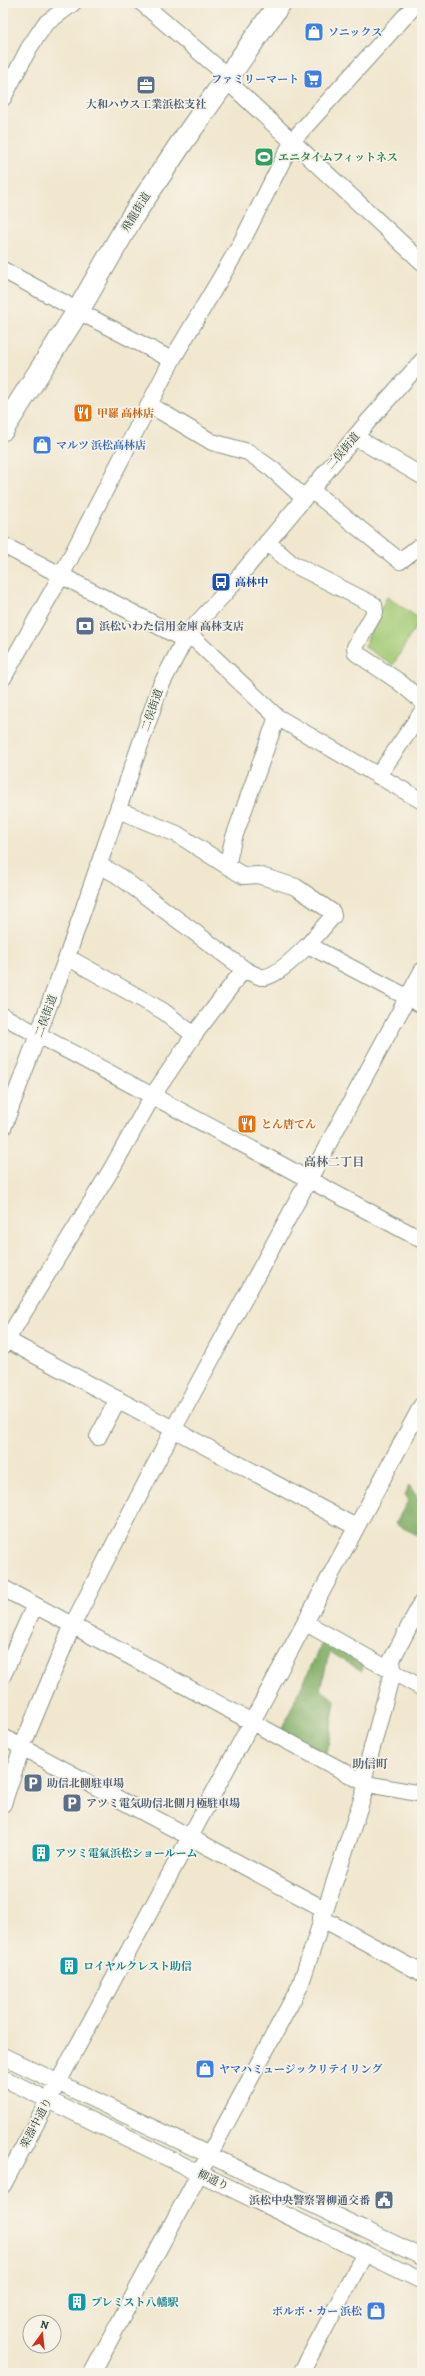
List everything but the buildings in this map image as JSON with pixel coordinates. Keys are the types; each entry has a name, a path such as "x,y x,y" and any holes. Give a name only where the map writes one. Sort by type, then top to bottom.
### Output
{"highway":[{"name":"飛龍街道","path":"222,73 265,3"},
{"name":"飛龍街道","path":"3,429 166,142 280,3"},
{"name":"飛龍街道","path":"3,403 72,308"}],"street":[{"path":"3,98 29,48 45,24 73,3"},
{"path":"142,3 222,73 422,262"},
{"path":"3,678 61,576 150,406 172,360 238,247 293,140 417,3"},
{"path":"3,270 172,360"},
{"name":"二俣街道","path":"3,1128 39,1036 160,687 186,637 226,592 355,437 422,360"},
{"path":"150,406 212,442 248,452 400,561 417,548 422,552"},
{"path":"355,437 422,476"},
{"path":"267,542 292,563 374,606 375,612 355,647 356,653 398,681 422,701"},
{"path":"3,545 61,576 186,637 277,717 422,801"},
{"path":"378,776 422,712"},
{"path":"227,866 233,840 277,717"},
{"path":"98,865 116,874 244,969 262,977 272,975 308,945 333,916 332,912 296,887 258,875 244,876 177,834 118,810"},
{"path":"308,945 422,1005"},
{"path":"67,957 163,1011 194,1035"},
{"path":"244,969 194,1035 153,1095 111,1170 4,1341 174,1428 356,1527"},
{"path":"3,1804 22,1747 73,1624 174,1428 422,971"},
{"path":"3,1016 422,1240"},
{"path":"98,1436 118,1399"},
{"name":"楽器中通り","path":"3,2185 189,1837 254,1722 356,1527 416,1429 422,1405"},
{"path":"3,1588 73,1624 365,1783 422,1794"},
{"path":"92,2373 198,2173 300,1986 365,1783 393,1670 392,1660 422,1602"},
{"path":"3,1675 35,1605"},
{"path":"306,1623 393,1670 422,1688"},
{"path":"3,1737 189,1837 323,1913 422,1974"},
{"name":"柳通り","path":"3,2056 422,2257"},
{"name":"柳通り","path":"3,2078 422,2282"},
{"path":"302,2373 365,2253"}],"green space":[{"path":"387,597 420,619 393,665 365,647 371,628"},
{"path":"409,1485 422,1504 422,1537 395,1524 408,1501 405,1496"},
{"path":"323,1640 364,1663 362,1671 330,1652 320,1689 335,1700 327,1754 281,1731"}],"place":[{"name":"ソニックス","path":"314,32"},
{"name":"ファミリーマート","path":"313,79"},
{"name":"大和ハウス工業浜松支社","path":"146,85"},
{"name":"エニタイムフィットネス","path":"264,157"},
{"name":"甲羅 高林店","path":"83,413"},
{"name":"マルツ 浜松高林店","path":"42,445"},
{"name":"高林中","path":"221,582"},
{"name":"浜松いわた信用金庫 高林支店","path":"85,626"},
{"name":"とん唐てん","path":"247,1124"},
{"name":"助信北側駐車場","path":"33,1783"},
{"name":"アツミ電気助信北側月極駐車場","path":"72,1803"},
{"name":"アツミ電氣浜松ショールーム","path":"41,1853"},
{"name":"ロイヤルクレスト助信","path":"69,1966"},
{"name":"ヤマハミュージックリテイリング","path":"205,2069"},
{"name":"浜松中央警察署柳通交番","path":"384,2200"},
{"name":"プレミスト八幡駅","path":"77,2302"},
{"name":"ボルボ・カー 浜松","path":"376,2311"}],"district":[{"name":"高林二丁目","path":"334,1162"},
{"name":"助信町","path":"370,1764"}]}
